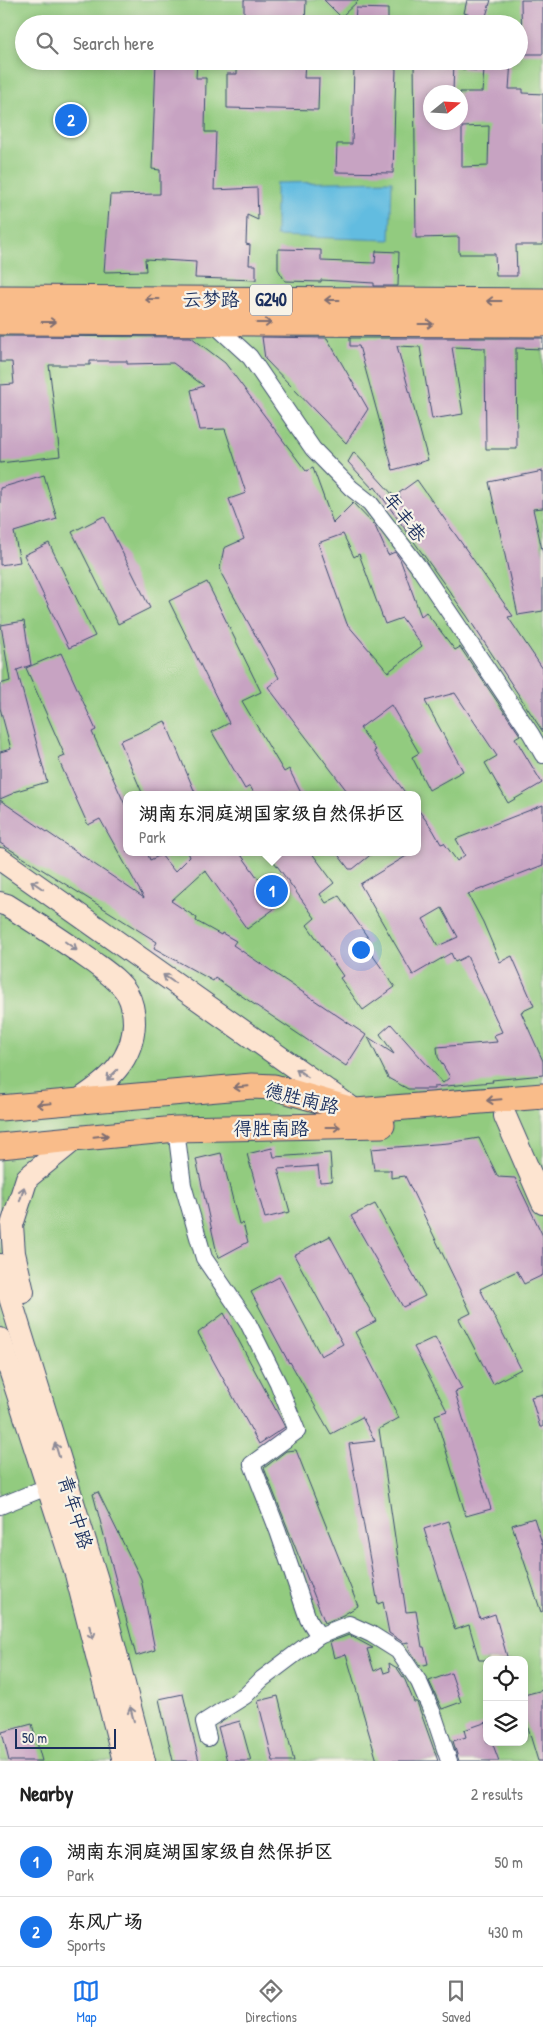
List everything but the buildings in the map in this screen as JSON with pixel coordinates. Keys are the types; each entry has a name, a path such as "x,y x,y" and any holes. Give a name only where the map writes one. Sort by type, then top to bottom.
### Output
{"main road":[{"name":"云梦路","path":"0,298 543,301"},
{"name":"G240","path":"0,322 543,324"},
{"path":"0,859 356,1111"},
{"path":"0,903 7,905 63,940 116,979 130,1000 134,1017 134,1034 126,1058 106,1082 79,1100"},
{"name":"德胜南路","path":"0,1108 252,1086 274,1088 356,1111 543,1096"},
{"name":"得胜南路","path":"0,1146 176,1129 357,1127 543,1113"},
{"path":"505,1116 543,1203"},
{"path":"75,1139 27,1178 12,1225 14,1253 19,1280 74,1454 88,1515 86,1577"},
{"name":"青年中路","path":"0,1265 86,1577 144,1761"},
{"name":"青年中路","path":"0,1339 86,1577 124,1761"},
{"path":"0,1383 37,1491 86,1577"}],"street":[{"name":"年丰巷","path":"213,323 250,356 313,449 351,488 370,503 400,542 515,710 543,755"},
{"path":"176,1129 183,1185 204,1258 247,1322 278,1382 297,1430 252,1464 278,1531 308,1619 319,1636"},
{"path":"0,1506 37,1491"},
{"path":"208,1738 204,1722 244,1696 262,1679 319,1636 349,1624 371,1634 398,1651 419,1682 434,1716 449,1761"}],"green space":[{"path":"0,0 543,0 543,1761 0,1761"}],"water":[{"path":"392,181 390,240 276,236 276,183"}],"place":[{"name":"东风广场","path":"71,120"},
{"name":"湖南东洞庭湖国家级自然保护区","path":"272,891"}]}
